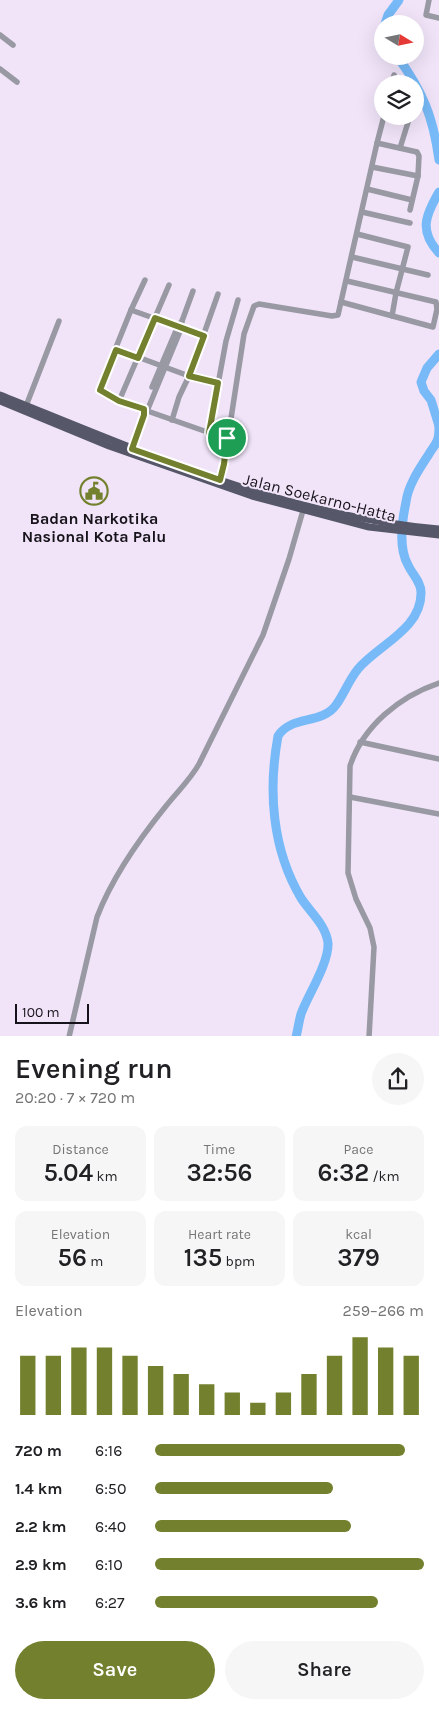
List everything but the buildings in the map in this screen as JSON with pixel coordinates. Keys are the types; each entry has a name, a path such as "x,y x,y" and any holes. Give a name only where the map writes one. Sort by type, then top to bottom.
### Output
{"main road":[{"name":"Jalan Soekarno-Hatta","path":"0,395 26,406 42,416 235,491 304,507"},
{"name":"Jalan Soekarno-Hatta","path":"0,401 132,449 159,462 348,522 439,535"},
{"name":"Jalan Soekarno-Hatta","path":"413,530 439,530"}],"street":[{"path":"429,0 426,15 439,18"},
{"path":"0,35 14,45"},
{"path":"0,69 17,82"},
{"path":"220,480 244,334 254,306 259,304 336,316 339,314 382,125"},
{"path":"400,148 407,125"},
{"path":"377,143 418,154 420,159 418,176 410,210"},
{"path":"372,167 418,176"},
{"path":"367,189 412,200"},
{"path":"362,212 410,222"},
{"path":"356,234 408,247 392,316"},
{"path":"352,257 428,275"},
{"path":"145,280 131,310 100,390 119,401 145,412 227,438"},
{"path":"341,302 434,327 437,309 436,302 347,281"},
{"path":"119,401 168,285"},
{"path":"132,449 193,291"},
{"path":"172,420 218,294"},
{"path":"209,433 226,341 238,300"},
{"path":"131,310 204,336"},
{"path":"26,406 59,321"},
{"path":"116,350 189,376 218,383"},
{"path":"69,1036 97,917 102,904 151,826 193,774 263,635 289,559 304,507"},
{"path":"369,1036 374,947 370,928 356,899 348,873 350,766 354,752 368,731 400,702 439,683"},
{"path":"360,742 439,759"},
{"path":"350,797 439,814"}],"waterway":[{"path":"388,15 399,0"},
{"path":"403,65 426,105 434,130 439,160"},
{"path":"439,192 430,209 426,223 429,238 439,253"},
{"path":"439,354 427,368 421,382 424,391 431,400 439,426"},
{"path":"296,1036 301,1014 325,960 328,943 324,930 301,898 291,879 278,840 273,799 273,778 278,736 291,725 315,718 330,711 339,701 358,669 407,626 414,616 419,605 421,588 405,558 402,542 403,517 409,489 436,443 439,436 439,426"}],"place":[{"name":"Badan Narkotika Nasional Kota Palu","path":"94,491"}],"route":[{"path":"155,318 204,336 189,376 218,383 209,433 227,438 220,480 132,449 144,415 144,409 119,401 100,392 100,387 116,350 138,358 155,318"}]}
